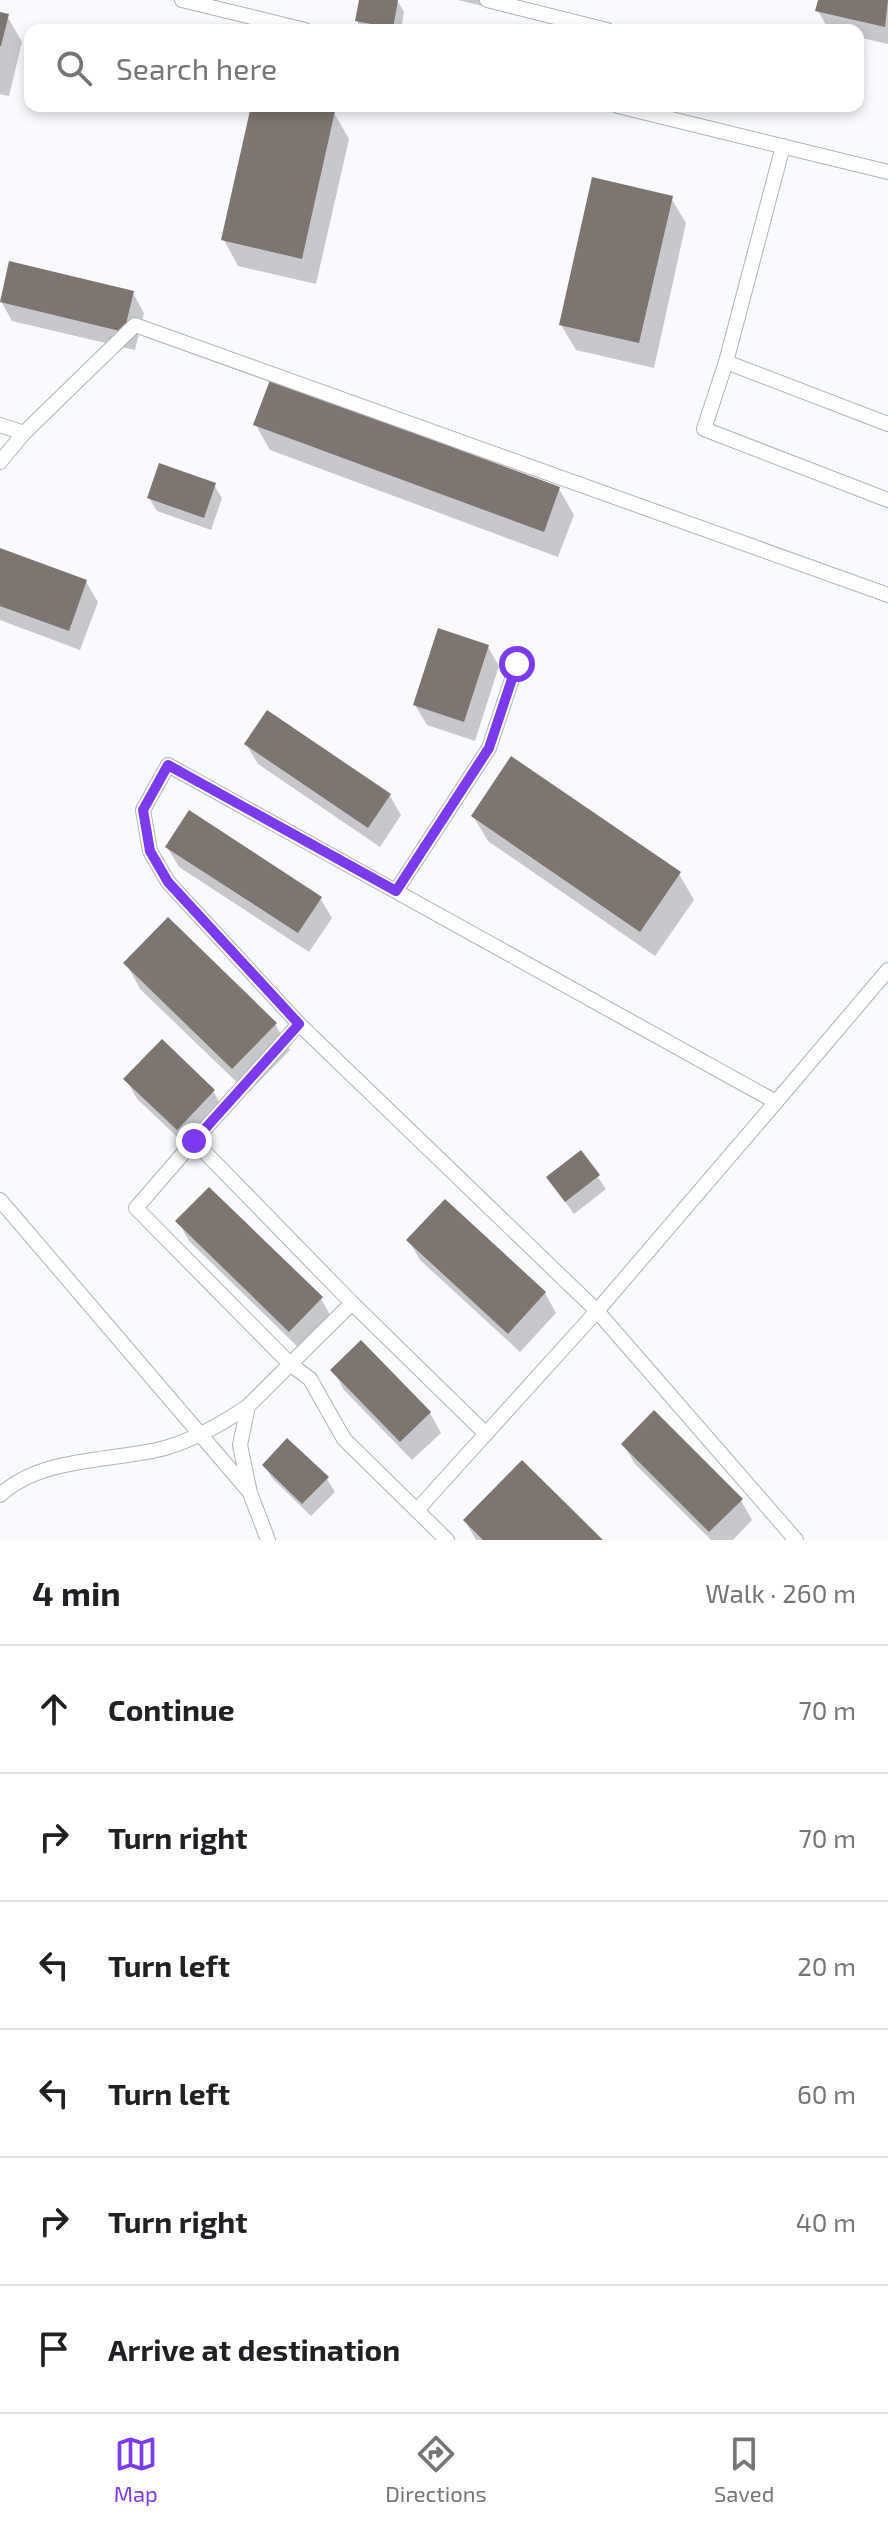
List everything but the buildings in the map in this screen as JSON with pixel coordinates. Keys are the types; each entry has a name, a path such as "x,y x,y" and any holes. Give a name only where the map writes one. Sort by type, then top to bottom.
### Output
{"lane":[{"path":"182,0 280,24"},
{"path":"487,0 585,24"},
{"path":"643,112 888,172"},
{"path":"783,146 726,362 704,429 888,500"},
{"path":"0,462 24,433 135,325 888,595"},
{"path":"726,362 888,424"},
{"path":"0,425 24,433"},
{"path":"396,891 489,748 517,664"},
{"path":"776,1102 168,765 143,810 150,851 168,882 299,1024 597,1311 796,1540"},
{"path":"417,1510 597,1311 888,970"},
{"path":"299,1024 136,1208 290,1364 310,1379 344,1439 447,1540"},
{"path":"194,1141 352,1303 486,1434"},
{"path":"0,1200 250,1493"},
{"path":"0,1495 11,1485 41,1470 165,1447 200,1435 248,1406 352,1303"},
{"path":"248,1406 240,1445 250,1493 268,1540"}],"route":[{"path":"194,1141 299,1024 168,882 150,851 143,810 168,765 396,891 489,748 517,664"}]}
